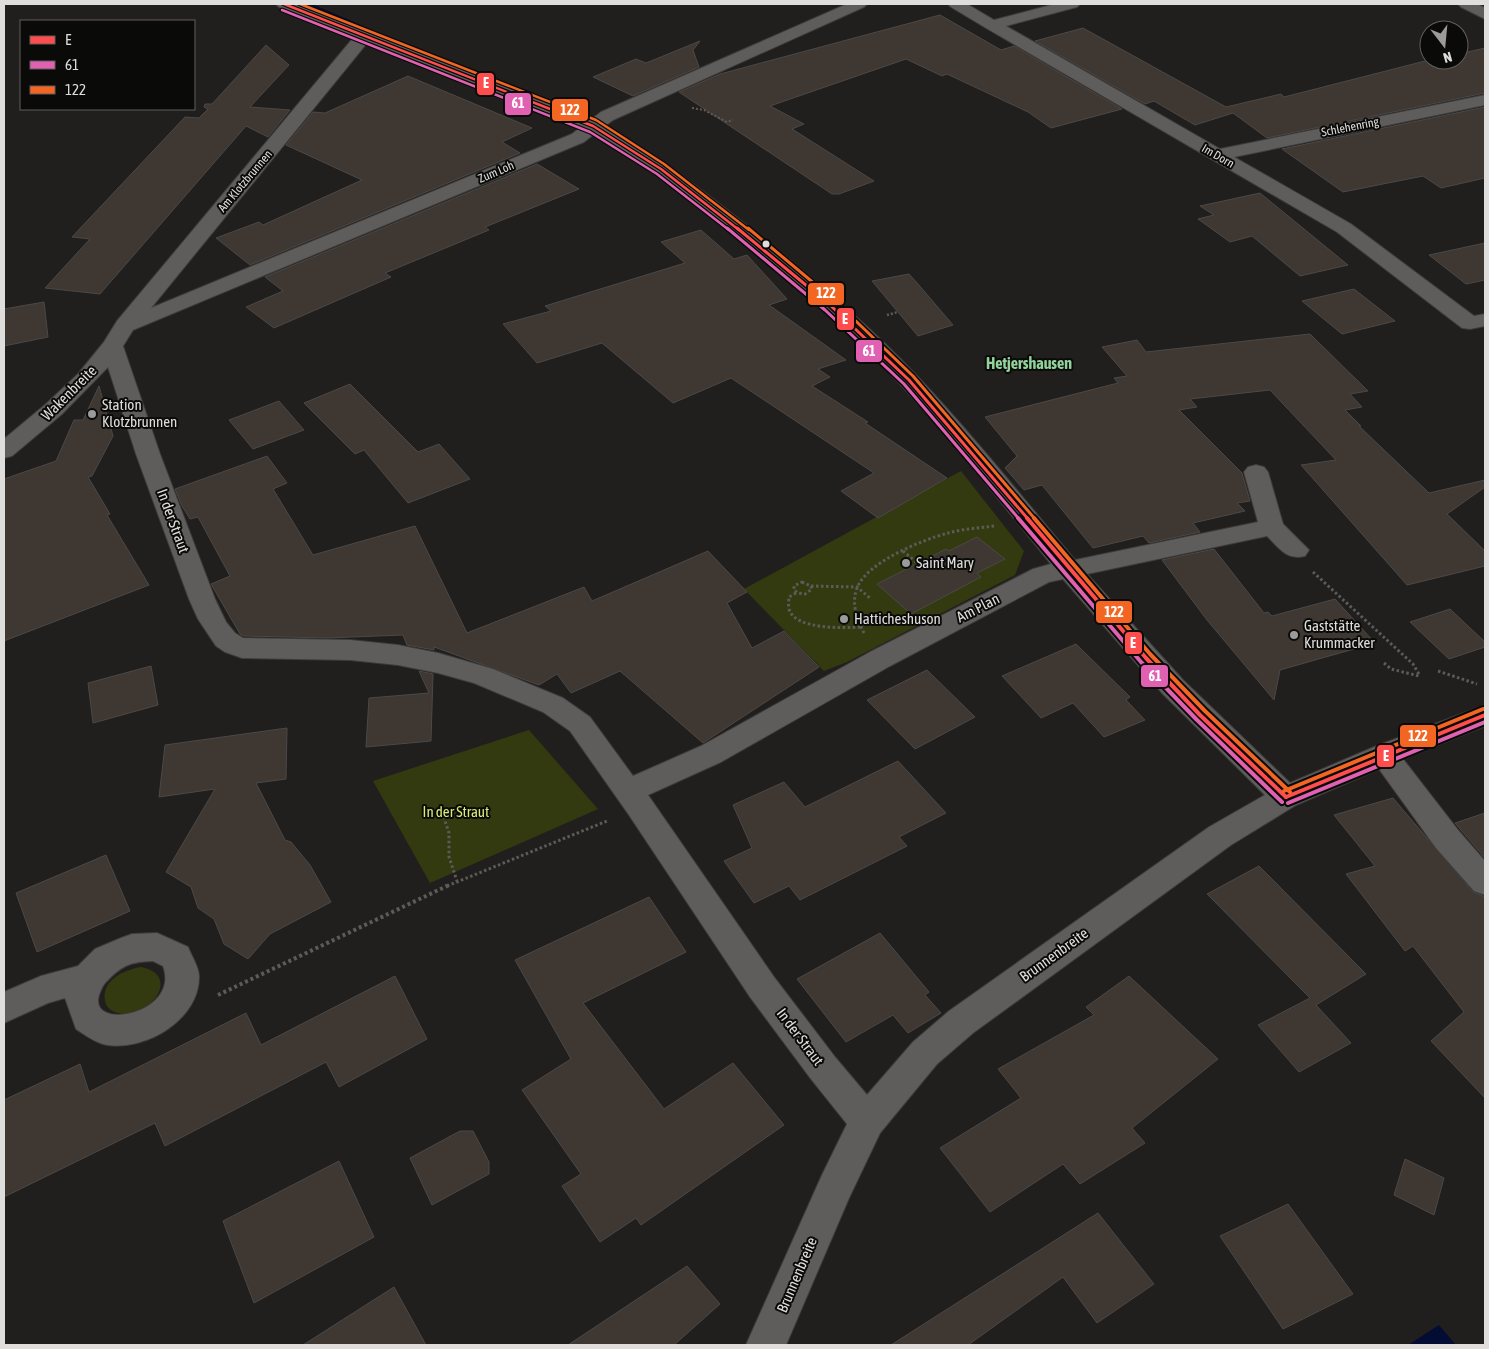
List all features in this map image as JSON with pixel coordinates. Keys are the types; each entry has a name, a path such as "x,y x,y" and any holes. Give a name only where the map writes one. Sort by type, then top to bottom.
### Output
{"street":[{"path":"284,4 593,126 620,142 695,194 819,295 876,347 926,399 1068,569 1176,691 1229,746 1286,797"},
{"name":"Zum Loh","path":"119,337 578,138 606,116 859,4"},
{"name":"Im Dorn","path":"956,4 1344,228 1478,322"},
{"path":"992,25 1072,4"},
{"path":"1466,4 1485,14"},
{"name":"Am Klotzbrunnen","path":"119,337 364,36"},
{"name":"Schlehenring","path":"1216,155 1485,100"},
{"name":"Wakenbreite","path":"4,451 56,409 119,337"},
{"name":"In der Straut","path":"119,337 127,394 205,604 222,637 231,645 242,648 350,650 398,655 438,663 483,676 553,705 580,724 600,748 762,987 823,1068 867,1120"},
{"path":"1256,472 1272,527 1296,550"},
{"name":"Am Plan","path":"634,799 880,659 1042,575 1272,527"},
{"name":"Brunnenbreite","path":"766,1345 835,1187 867,1120 925,1053 961,1022 1220,836 1286,797 1485,715"},
{"path":"1384,755 1448,839 1485,882"},
{"path":"157,947 176,957 183,975 178,997 160,1017 134,1029 108,1030 88,1019 81,1000 88,978 107,959 132,948 157,947"},
{"path":"4,1008 41,990 88,978"}],"path":[{"path":"880,659 861,627 855,602 857,587 884,561 928,540 962,530 1032,524"},
{"path":"1296,550 1308,568 1413,664 1420,676 1391,669 1384,663"},
{"path":"903,552 917,563"},
{"path":"796,593 794,586 797,583 807,583 811,586 857,587 871,599"},
{"path":"811,586 812,589 806,594 796,593 789,597 787,602 788,609 796,619 806,624 827,627 861,627"},
{"path":"1438,671 1485,687"},
{"path":"178,997 212,998 634,799"},
{"path":"442,812 449,833 449,856 457,881"}],"green space":[{"name":"Saint Mary","path":"961,471 1024,551 1015,575 847,662 824,671 744,589"},
{"name":"In der Straut","path":"529,730 598,809 430,883 373,781"},
{"path":"141,967 154,972 160,980 160,988 156,997 138,1011 127,1014 111,1010 105,1001 105,994 110,982 121,974"}],"water":[{"path":"1439,1325 1456,1345 1408,1345"}],"building":[{"path":"940,15 1001,50 1014,46 1122,109 1051,128 1028,112 947,74 942,76 906,59 770,106 804,124 792,129 874,181 839,194 832,194 679,92 720,74"},
{"path":"1083,28 1226,107 1281,94 1284,97 1419,63 1419,70 1469,70 1469,52 1485,48 1485,93 1267,138 1233,113 1195,125 1154,101 1145,104 1035,41"},
{"path":"700,41 693,50 699,67 633,96 593,77 636,59 646,63"},
{"path":"266,45 289,65 250,107 290,110 268,137 246,126 100,294 45,288 90,239 72,237 185,117 199,118 208,109 204,107 205,104 212,104"},
{"path":"408,76 532,128 502,142 520,153 250,265 216,238 259,222 263,225 362,180 286,145 313,112 325,113"},
{"path":"1485,107 1485,178 1441,188 1423,176 1343,192 1282,149"},
{"path":"537,164 579,189 485,227 489,230 385,273 391,277 274,328 246,307 283,291 265,277"},
{"path":"1260,193 1348,265 1300,276 1252,236 1230,242 1198,219 1214,215 1200,206"},
{"path":"701,230 734,259 747,255 787,299 769,305 846,360 818,369 830,377 812,386 868,422 865,423 947,478 878,518 841,491 874,473 731,378 673,403 602,343 537,363 503,324 551,311 545,306 685,263 661,242"},
{"path":"1485,243 1485,280 1466,284 1429,255"},
{"path":"909,274 953,325 918,336 872,281"},
{"path":"1354,289 1395,321 1342,334 1302,301"},
{"path":"44,302 48,337 4,346 4,309"},
{"path":"1310,334 1368,391 1350,394 1362,407 1345,410 1361,426 1359,426 1429,493 1485,480 1485,487 1447,514 1485,551 1485,566 1407,585 1301,465 1336,460 1270,390 1190,399 1197,407 1179,410 1242,473 1250,501 1237,503 1245,511 1193,523 1200,532 1149,543 1143,536 1093,548 1042,485 1024,490 1005,468 1017,456 985,417 1118,383 1114,378 1127,376 1102,347 1137,340 1146,352"},
{"path":"350,384 418,452 439,444 470,479 408,503 364,450 355,454 304,403"},
{"path":"99,386 113,436 92,476 88,477 110,514 107,515 149,585 4,641 4,479 56,461 74,420 83,420"},
{"path":"279,401 304,430 253,449 229,420"},
{"path":"267,456 287,483 273,489 313,555 415,526 467,633 584,587 592,601 708,551 747,592 727,603 752,648 784,631 819,667 703,743 620,671 571,693 557,674 539,685 434,647 434,650 407,645 403,635 327,638 243,636 240,634 211,584 230,576 198,517 190,519 175,489"},
{"path":"977,537 1005,559 977,573 981,577 911,614 877,584 946,549 949,551"},
{"path":"1214,549 1264,613 1268,612 1272,616 1335,599 1375,643 1280,670 1274,700 1207,620 1162,560"},
{"path":"1450,609 1485,642 1485,647 1449,659 1410,622"},
{"path":"1076,644 1130,697 1126,700 1145,720 1104,737 1073,703 1041,718 1002,676"},
{"path":"151,666 158,705 93,723 88,683"},
{"path":"927,670 975,717 915,749 867,700"},
{"path":"419,671 433,674 431,741 366,747 369,698 429,693"},
{"path":"287,728 286,779 256,783 285,840 291,842 310,865 331,902 270,934 248,959 224,944 214,919 198,908 191,887 166,872 215,789 159,797 165,745"},
{"path":"898,761 946,813 899,837 907,846 800,900 789,886 754,903 724,861 752,848 733,805 784,782 805,807"},
{"path":"1393,798 1473,892 1485,897 1485,1098 1431,1041 1464,1012 1413,946 1405,951 1346,874 1375,866 1334,815"},
{"path":"1485,813 1485,858 1455,823"},
{"path":"106,855 130,911 37,952 16,893"},
{"path":"1259,866 1366,974 1316,1005 1351,1043 1299,1072 1258,1025 1310,998 1207,894"},
{"path":"649,897 686,952 583,1003 664,1109 733,1063 784,1125 641,1225 636,1218 600,1242 562,1186 581,1174 522,1090 571,1059 515,960"},
{"path":"880,933 929,992 925,995 941,1013 908,1033 893,1015 846,1042 797,979"},
{"path":"395,976 427,1039 339,1087 326,1062 165,1146 155,1123 4,1197 4,1100 80,1064 89,1092 246,1013 261,1045"},
{"path":"1129,976 1218,1059 1132,1128 1145,1143 1080,1184 1063,1164 990,1212 940,1148 1021,1098 998,1069 1094,1015 1086,1007"},
{"path":"460,1131 473,1131 489,1162 489,1174 432,1205 410,1158"},
{"path":"1405,1159 1444,1178 1434,1215 1394,1195"},
{"path":"339,1161 374,1237 254,1303 223,1221"},
{"path":"1288,1204 1353,1294 1283,1329 1220,1236"},
{"path":"1098,1213 1154,1284 1097,1323 1063,1277 968,1345 891,1345"},
{"path":"687,1266 720,1304 674,1345 568,1345"},
{"path":"394,1287 426,1345 303,1345"}],"waterway":[{"path":"306,4 364,28"}],"transit line":[{"name":"E","path":"284,4 593,126 661,169 725,218 830,305 909,380 1146,658 1200,715 1286,797"},
{"name":"122","path":"300,4 596,120 664,164 729,213 834,300 913,376 1150,654 1205,711 1290,792"},
{"name":"61","path":"282,10 590,132 657,174 721,223 825,310 904,384 1141,662 1196,719 1282,802"},
{"name":"122","path":"1284,791 1483,709"},
{"name":"E","path":"1286,797 1485,715"},
{"name":"61","path":"1288,803 1485,722"}],"place":[{"name":"Station Klotzbrunnen","path":"92,414"},
{"name":"Saint Mary","path":"906,563"},
{"name":"Hatticheshuson","path":"844,619"},
{"name":"Gaststätte Krummacker","path":"1294,635"}],"district":[{"name":"Hetjershausen","path":"1029,363"}]}
